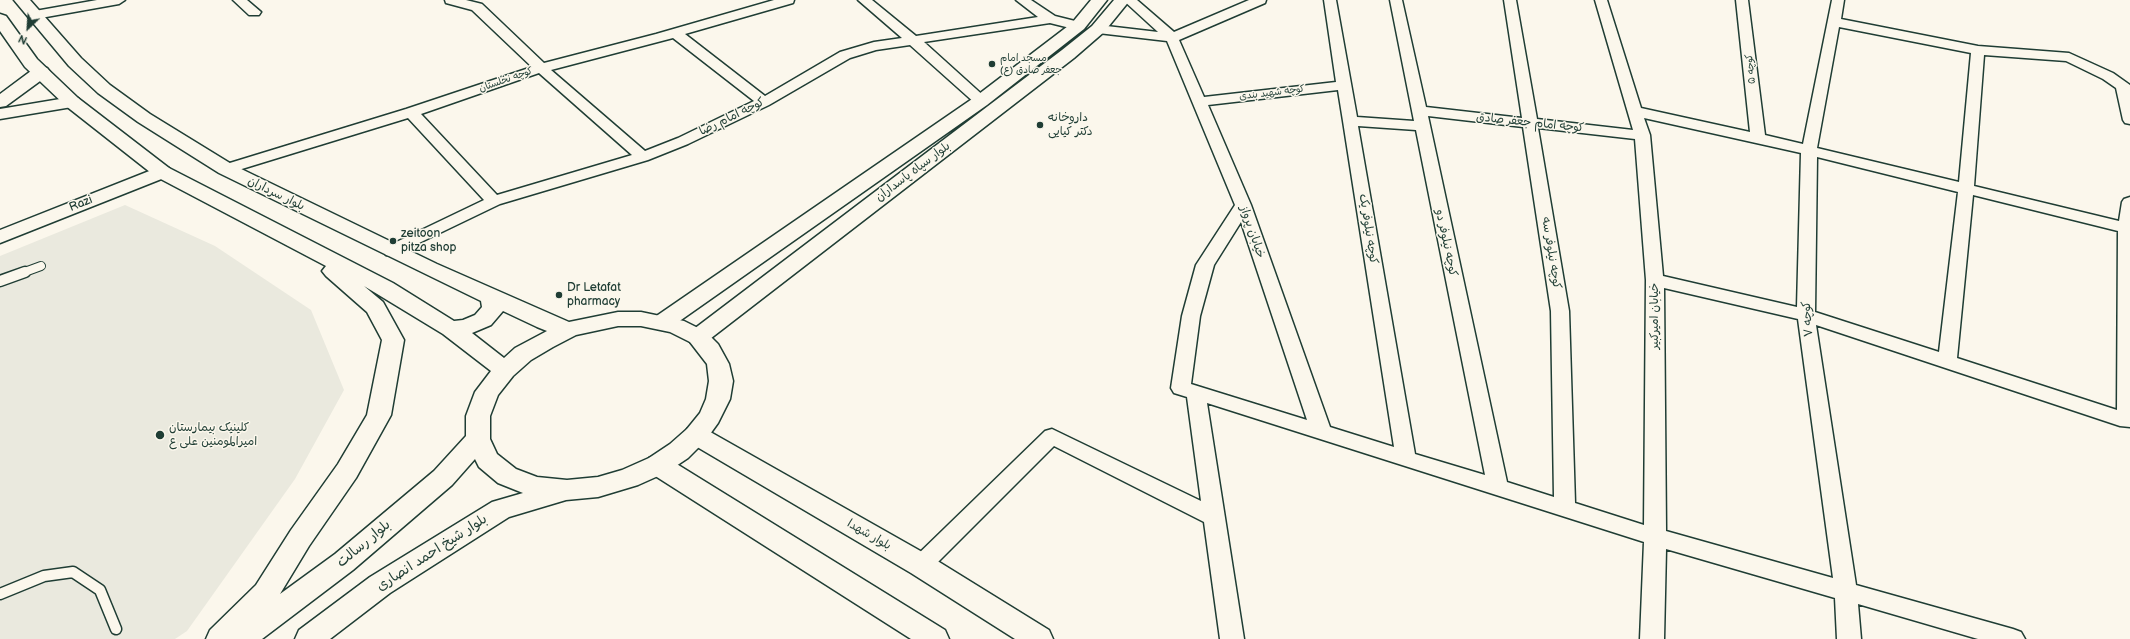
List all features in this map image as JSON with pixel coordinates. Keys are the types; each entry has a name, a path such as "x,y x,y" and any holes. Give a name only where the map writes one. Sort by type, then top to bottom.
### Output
{"main road":[{"name":"بلوار سرداران","path":"22,0 75,62 104,89 144,118 226,169 392,251 545,322 568,330"},
{"name":"بلوار سپاه پاسداران","path":"663,322 981,101 1078,26 1099,0"},
{"name":"بلوار سپاه پاسداران","path":"698,337 1098,29 1122,0"},
{"path":"1,21 31,63 72,102 162,172 306,249 384,288 451,330 505,370"},
{"path":"0,102 41,72"},
{"path":"0,114 72,102"},
{"name":"Razi","path":"0,236 162,172"},
{"path":"220,639 266,593 300,538 347,472 379,415 393,340 375,307 306,249"},
{"path":"451,330 467,327 483,320 493,309 491,297"},
{"path":"618,319 641,319 663,322 688,331 698,337 710,350 718,364 721,381 718,399 710,417 696,435 679,451 658,465 617,482 598,487 567,490 534,487 507,476 488,460 478,439 478,416 487,392 505,370 523,354 544,341 568,330 593,323 618,319"},
{"name":"بلوار شهدا","path":"696,435 921,565 1039,639"},
{"name":"بلوار رسالت","path":"240,639 344,562 443,478 478,439"},
{"path":"658,465 935,639"},
{"name":"بلوار شیخ احمد انصاری","path":"309,639 380,585 501,509 567,490"}],"street":[{"path":"35,16 119,0"},
{"path":"239,0 254,12"},
{"path":"451,0 477,7 541,68 643,156"},
{"path":"864,0 981,101"},
{"path":"1022,0 1050,20"},
{"path":"1130,0 1172,38"},
{"path":"1098,29 1172,38 1260,0"},
{"name":"کوچه نیلوفر یک","path":"1330,0 1406,458"},
{"name":"کوچه نیلوفر دو","path":"1396,0 1496,486"},
{"name":"کوچه نیلوفر سه","path":"1510,0 1560,311 1565,508"},
{"name":"خیابان امیرکبیر","path":"1601,0 1642,135 1655,280 1655,537 1652,639"},
{"name":"کوچه ۵","path":"1742,0 1758,138"},
{"name":"کوچه ۷","path":"1838,0 1835,22 1809,150 1806,315 1846,590 1850,639"},
{"name":"کوچه نخلستان","path":"226,169 410,112 541,68 675,33 777,1"},
{"name":"کوچه امام رضا","path":"392,251 494,201 643,156 683,141 764,102 845,55 874,46 1050,20 1078,26"},
{"path":"1835,22 1978,50 2069,57 2108,76 2127,90 2130,120"},
{"path":"675,33 764,102"},
{"name":"خیابان پرواز","path":"1172,38 1243,205 1322,431"},
{"path":"1947,362 1966,187 1978,50"},
{"name":"کوچه شهید بندی","path":"1199,102 1344,85"},
{"path":"1634,111 1758,138 1966,187 2126,228"},
{"path":"410,112 494,201"},
{"name":"کوچه امام جعفر صادق","path":"1350,120 1421,118 1530,124 1642,135"},
{"path":"1655,280 1806,315 2127,422 2126,228 2130,202"},
{"path":"1243,205 1205,265 1192,316 1181,388 1322,431 1655,537 1846,590 2013,639"},
{"path":"1196,392 1232,639"},
{"path":"921,565 1052,436 1214,517"}],"lane":[{"path":"0,281 41,266"},
{"path":"0,594 44,576 73,572 100,590 116,629"}],"shaded area":[{"name":"کلینیک بیمارستان امیرالمومنین علی ع","path":"125,205 215,246 311,310 344,390 295,479 187,631 175,639 0,639 0,256"}],"place":[{"name":"مسجد امام جعفر صادق (ع)","path":"992,64"},
{"name":"داروخانه دکتر کیایی","path":"1040,125"},
{"name":"zeitoon pitza shop","path":"393,241"},
{"name":"Dr Letafat pharmacy","path":"559,295"},
{"name":"کلینیک بیمارستان امیرالمومنین علی ع","path":"160,435"}]}
